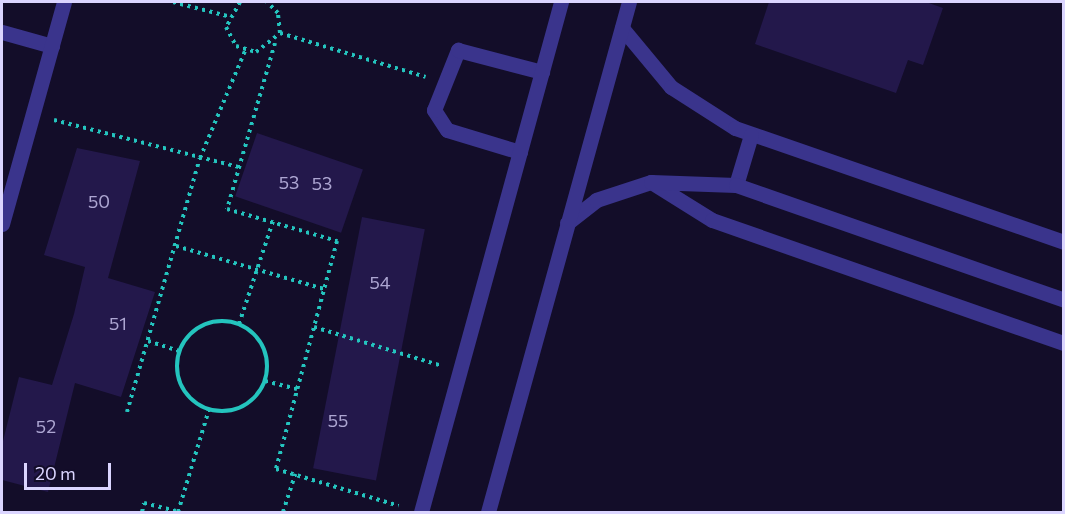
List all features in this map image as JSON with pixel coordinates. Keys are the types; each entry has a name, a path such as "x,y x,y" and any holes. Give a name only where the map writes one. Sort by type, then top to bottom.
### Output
{"street":[{"path":"2,224 64,2"},
{"path":"415,511 460,371 561,2"},
{"path":"488,513 629,2"},
{"path":"622,28 671,87 712,117 751,135 1064,242"},
{"path":"2,32 52,46"},
{"path":"520,152 442,127 434,110 453,54 463,48 542,72"},
{"path":"736,185 751,135"},
{"path":"567,223 596,200 651,182 736,185 1064,300"},
{"path":"651,182 712,220 1064,343"}],"path":[{"path":"173,2 227,16"},
{"path":"240,2 227,16 229,37 245,51"},
{"path":"267,2 278,13 280,33 275,43 227,209 337,241 276,469 415,511"},
{"path":"280,33 443,82"},
{"path":"245,51 275,43"},
{"path":"127,412 200,158 245,51"},
{"path":"33,114 239,167"},
{"path":"239,324 273,221"},
{"path":"176,246 324,289"},
{"path":"203,324 239,324 260,341 267,361 265,381 248,403 209,409 182,386 179,351 203,324"},
{"path":"314,327 460,371"},
{"path":"148,341 179,351"},
{"path":"265,381 297,389"},
{"path":"142,513 144,503 179,512 209,409"},
{"path":"283,513 295,474"}],"building":[{"path":"769,2 926,2 943,8 923,65 908,60 896,93 755,44"},
{"path":"257,133 363,169 341,233 235,196"},
{"path":"77,148 140,161 108,278 155,292 121,397 75,383 48,492 2,480 2,445 19,377 52,385 74,314 85,267 44,255"},
{"path":"362,217 425,229 376,481 313,468"}]}
